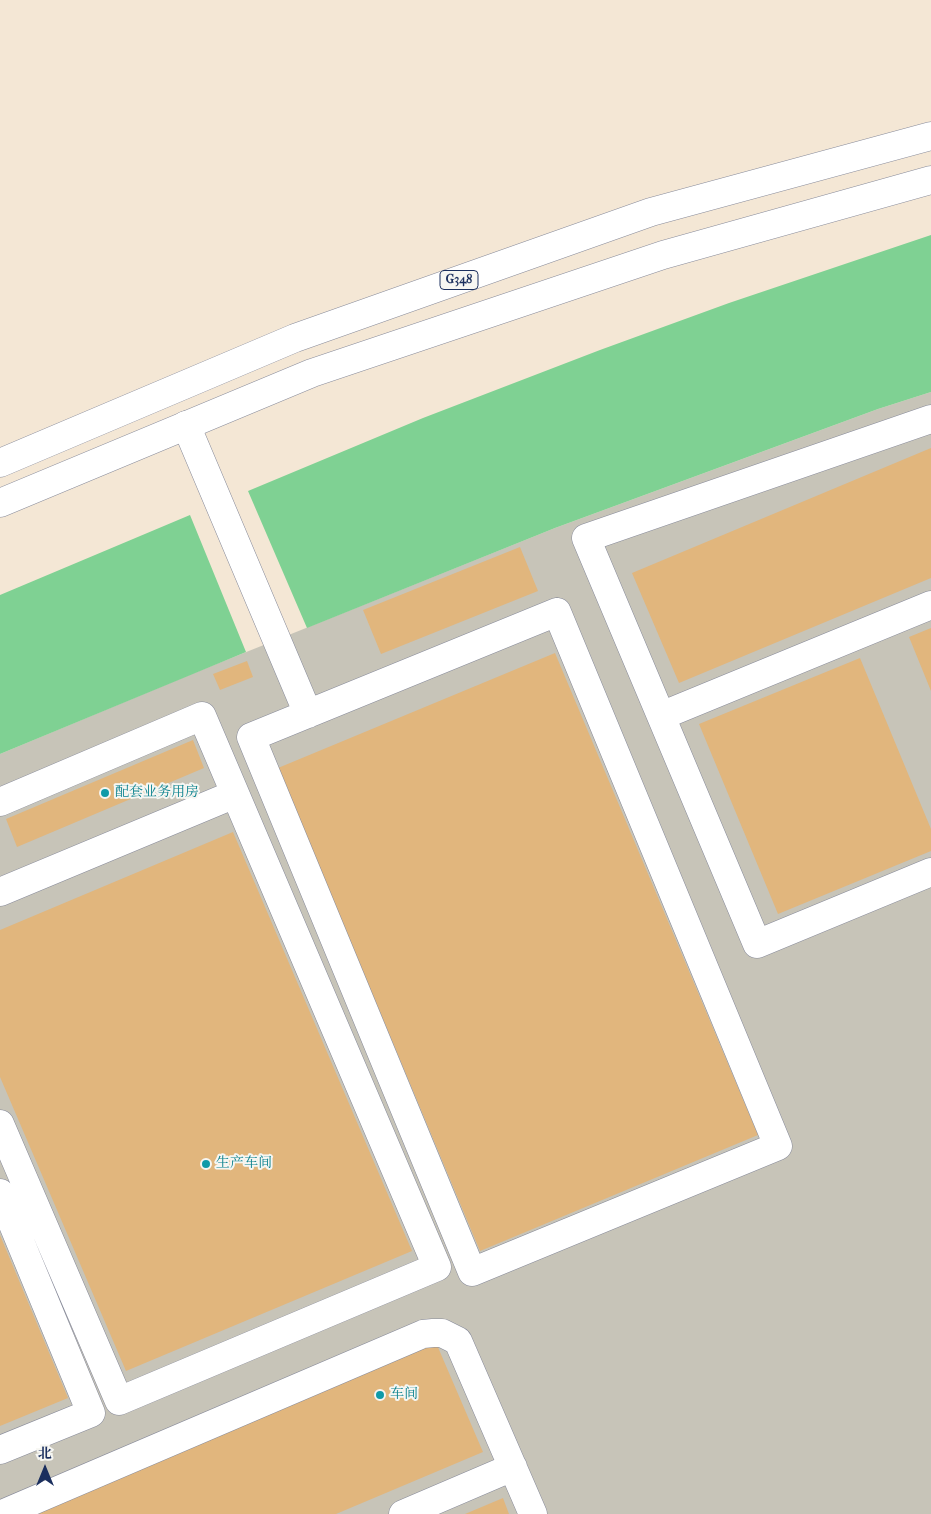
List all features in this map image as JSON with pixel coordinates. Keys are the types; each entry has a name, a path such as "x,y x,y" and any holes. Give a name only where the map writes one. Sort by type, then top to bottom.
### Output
{"main road":[{"name":"G348","path":"0,463 295,338 652,212 931,136"},
{"path":"0,503 312,373 662,255 931,180"},
{"path":"931,419 586,538 757,944 931,872"},
{"path":"186,426 308,714"},
{"path":"661,716 931,604"},
{"path":"557,612 778,1146 472,1272 251,737 308,714 557,612"},
{"path":"0,802 202,716 437,1267 119,1401 0,1124"},
{"path":"0,892 235,794"},
{"path":"0,1193 91,1413 0,1450"},
{"path":"2,1514 423,1334 442,1333 458,1341 533,1514"},
{"path":"403,1514 513,1467"}],"shaded area":[{"path":"931,392 931,1514 0,1514 0,754 194,673 555,528 878,409"}],"green space":[{"path":"931,235 931,392 878,409 555,528 307,628 248,491 423,418 600,350 729,303"},
{"path":"190,515 246,652 0,754 0,595"}],"building":[{"path":"931,448 931,578 679,683 632,573"},
{"path":"520,547 538,591 381,654 363,610"},
{"path":"931,628 931,691 909,637"},
{"path":"555,653 758,1135 480,1251 278,768"},
{"path":"860,658 931,829 931,851 778,914 699,724"},
{"path":"247,661 253,677 220,690 213,674"},
{"name":"配套业务用房","path":"193,740 204,768 17,847 6,819"},
{"name":"生产车间","path":"233,832 412,1251 126,1371 0,1077 0,930"},
{"path":"0,1235 68,1398 0,1426"},
{"name":"车间","path":"434,1338 483,1452 336,1514 20,1514"},
{"path":"503,1498 509,1514 465,1514"}],"place":[{"name":"配套业务用房","path":"105,793"},
{"name":"生产车间","path":"206,1164"},
{"name":"车间","path":"380,1395"}]}
